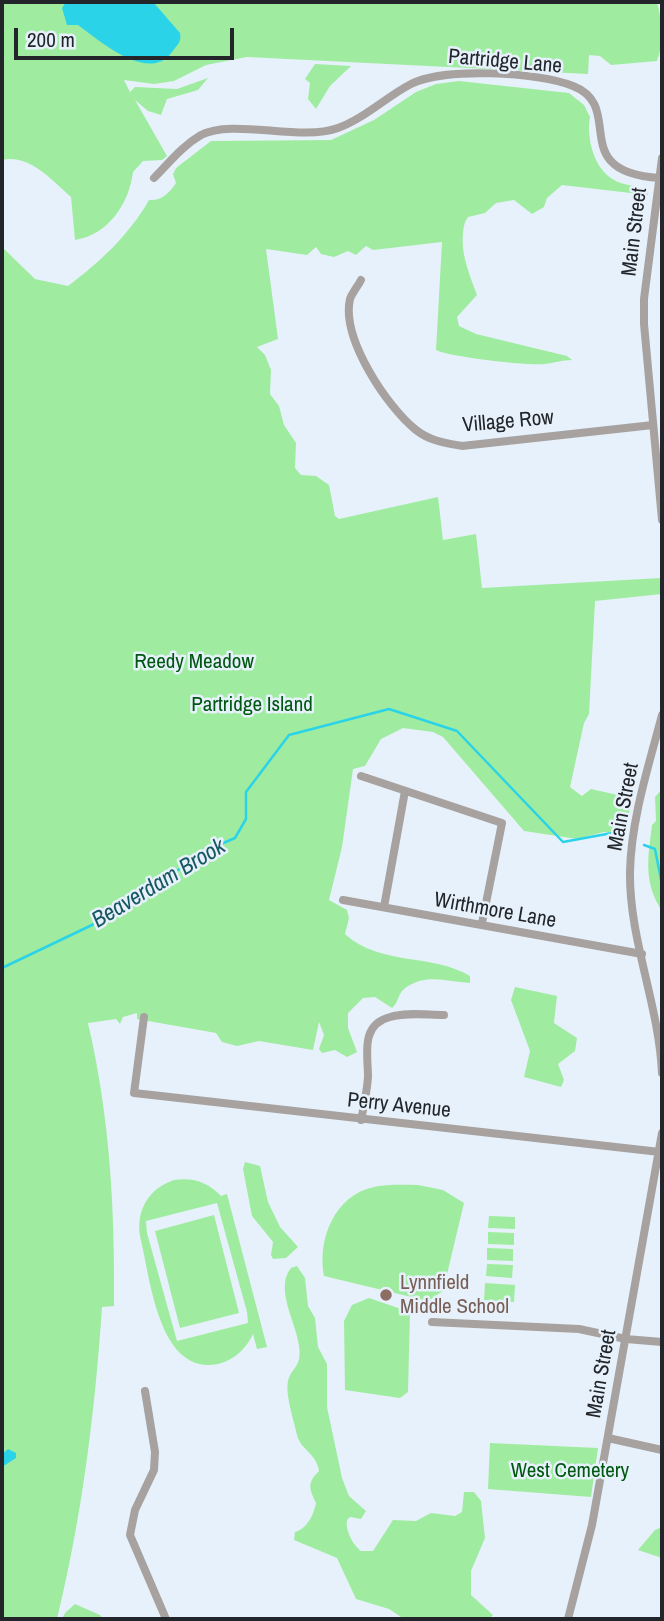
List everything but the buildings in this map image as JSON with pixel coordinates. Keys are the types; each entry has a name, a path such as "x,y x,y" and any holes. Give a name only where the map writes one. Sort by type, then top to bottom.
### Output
{"street":[{"name":"Partridge Lane","path":"155,178 182,149 204,134 250,130 310,132 337,129 364,115 412,83 437,74 464,73 543,80 581,90 597,111 607,160 619,170 637,176 660,178"},
{"name":"Main Street","path":"662,158 644,299 662,520"},
{"name":"Village Row","path":"361,280 350,298 350,320 366,366 399,414 417,431 436,441 462,446 653,425"},
{"name":"Main Street","path":"662,715 631,853 632,903 660,1036 662,1073"},
{"path":"361,776 502,823 482,923"},
{"path":"384,907 405,791"},
{"name":"Wirthmore Lane","path":"343,900 642,954"},
{"path":"361,1120 368,1076 366,1046 372,1028 387,1018 396,1016 444,1015"},
{"name":"Perry Avenue","path":"144,1017 134,1093 660,1152"},
{"name":"Main Street","path":"568,1619 592,1525 662,1133"},
{"path":"432,1322 579,1329 626,1339 662,1342"},
{"path":"145,1391 155,1452 154,1470 135,1510 131,1535 166,1619"},
{"path":"608,1438 662,1450"}],"green space":[{"path":"2,2 657,2 661,40 657,61 611,65 600,56 589,55 588,74 247,57 206,65 174,81 154,84 124,80 130,92 135,87 177,89 208,78 198,90 167,99 161,115 148,111 135,100 167,156 162,160 143,161 133,172 127,195 115,216 97,232 75,240 71,197 31,165 12,159 2,160"},
{"path":"315,64 351,66 330,86 316,109 308,99 310,83 305,79"},
{"name":"Reedy Meadow","path":"459,81 569,93 584,105 590,117 591,146 605,173 621,183 647,191 648,195 562,185 547,198 544,207 532,214 514,200 496,203 485,213 468,217 465,222 463,250 477,295 457,317 459,326 476,334 567,356 572,360 523,364 472,358 436,350 442,242 373,250 366,246 356,255 348,251 334,257 321,254 316,247 307,255 266,249 278,339 257,347 265,355 271,370 270,394 279,406 284,425 296,443 295,468 301,475 316,476 329,485 335,516 339,519 438,497 443,540 476,534 482,588 661,578 662,594 595,601 589,714 584,723 570,787 582,796 591,789 631,798 627,831 622,834 604,832 577,839 524,831 443,737 433,732 403,728 381,739 365,766 353,769 342,847 329,900 347,910 349,918 345,934 359,944 389,955 455,969 470,976 470,983 436,979 419,981 403,990 392,1008 375,997 363,998 348,1013 348,1028 357,1052 347,1057 335,1050 322,1053 319,1049 324,1035 319,1022 313,1050 259,1041 237,1046 222,1042 216,1033 137,1019 137,1013 123,1017 120,1024 116,1019 88,1023 110,1164 114,1306 102,1307 86,1464 74,1542 57,1619 2,1619 2,247 35,279 68,286 113,247 149,200 161,198 171,190 176,183 173,174 176,168 211,141 331,140 374,120 416,92 436,84"},
{"path":"662,789 662,911 652,890 648,870 652,825 656,821 655,797"},
{"path":"515,987 557,996 554,1023 577,1038 575,1051 558,1064 564,1080 561,1087 524,1077 530,1051 511,1000"},
{"path":"245,1162 260,1166 268,1202 280,1227 298,1247 286,1258 273,1259 273,1242 252,1216 243,1169"},
{"path":"188,1179 211,1187 221,1196 227,1194 267,1347 257,1349 253,1334 243,1349 229,1360 218,1364 198,1364 182,1355 170,1339 160,1320 153,1297 139,1226 146,1201 165,1184","holes":["217,1203 248,1323 177,1341 146,1221"]},
{"path":"418,1185 443,1190 464,1203 443,1291 428,1301 324,1276 323,1248 326,1234 339,1209 349,1199 374,1187"},
{"path":"214,1215 239,1313 180,1328 155,1231"},
{"path":"489,1216 515,1217 515,1229 488,1228"},
{"path":"488,1232 514,1233 514,1245 488,1244"},
{"path":"487,1248 513,1249 513,1261 487,1260"},
{"path":"487,1264 513,1265 512,1278 486,1276"},
{"path":"297,1266 305,1278 308,1306 315,1318 318,1347 327,1364 327,1407 342,1478 349,1496 366,1511 361,1519 350,1517 347,1520 348,1533 361,1551 373,1551 393,1520 416,1521 431,1513 455,1516 462,1512 464,1492 474,1492 481,1501 485,1538 471,1571 471,1595 493,1615 490,1618 404,1619 389,1609 356,1599 337,1558 294,1540 295,1532 306,1524 314,1512 316,1503 310,1486 319,1471 315,1460 299,1440 288,1393 288,1381 298,1363 300,1353 285,1286 286,1276 291,1268"},
{"path":"485,1283 515,1285 514,1302 484,1300"},
{"path":"369,1298 410,1312 408,1392 400,1398 345,1390 344,1321 352,1305"},
{"name":"West Cemetery","path":"490,1443 598,1448 591,1497 488,1489"},
{"path":"662,1527 662,1558 638,1550 655,1530"},
{"path":"75,1604 100,1615 103,1619 62,1619"}],"water":[{"path":"66,2 153,2 180,33 180,41 162,61 151,64 138,62 111,49 78,25 67,25 62,8"},
{"path":"8,1449 16,1453 16,1458 2,1467 2,1454"}],"waterway":[{"name":"Beaverdam Brook","path":"2,968 92,925 214,847 235,838 246,819 246,792 289,735 389,709 457,731 563,842 623,831"},
{"name":"Beaverdam Brook","path":"644,845 655,849 662,885"}],"place":[{"name":"Lynnfield Middle School","path":"386,1295"}],"park label":[{"name":"Partridge Island","path":"252,705"}]}
